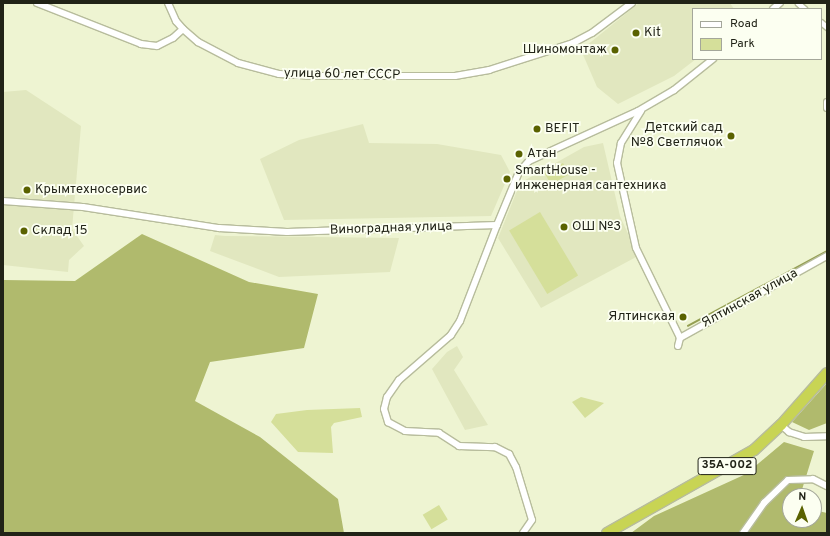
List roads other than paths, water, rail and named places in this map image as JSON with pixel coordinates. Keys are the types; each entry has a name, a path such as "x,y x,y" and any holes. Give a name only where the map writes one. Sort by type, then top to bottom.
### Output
{"highway":[{"name":"35А-002","path":"607,533 749,453 781,425 827,372"}],"street":[{"path":"37,3 141,44 157,46 174,38 183,29"},
{"name":"улица 60 лет СССР","path":"168,3 183,29 198,42 221,56 279,74 455,76 489,70 573,43 592,33 632,3"},
{"path":"523,533 532,520 516,467 509,454 495,447 459,446 439,433 405,431 388,422 384,409 387,397 399,380 451,335 460,321 519,172 529,161 643,108 674,90 712,60"},
{"path":"827,102 827,108"},
{"path":"643,108 621,144 617,164 636,248 676,327 680,338 678,346"},
{"name":"Виноградная улица","path":"3,201 83,206 219,228 287,232 497,225"},
{"name":"Ялтинская улица","path":"680,338 827,256"},
{"path":"781,425 789,432 800,436 816,438 827,436"},
{"path":"743,533 764,503 788,480 813,479 827,486"}],"waterway":[{"path":"688,326 827,251"}],"place":[{"name":"Kit","path":"636,33"},
{"name":"Шиномонтаж","path":"615,50"},
{"name":"BEFIT","path":"537,129"},
{"name":"Детский сад №8 Светлячок","path":"731,136"},
{"name":"Атан","path":"519,154"},
{"name":"SmartHouse - инженерная сантехника","path":"507,179"},
{"name":"Крымтехносервис","path":"27,190"},
{"name":"ОШ №3","path":"564,227"},
{"name":"Склад 15","path":"24,231"},
{"name":"Ялтинская","path":"683,317"}]}
